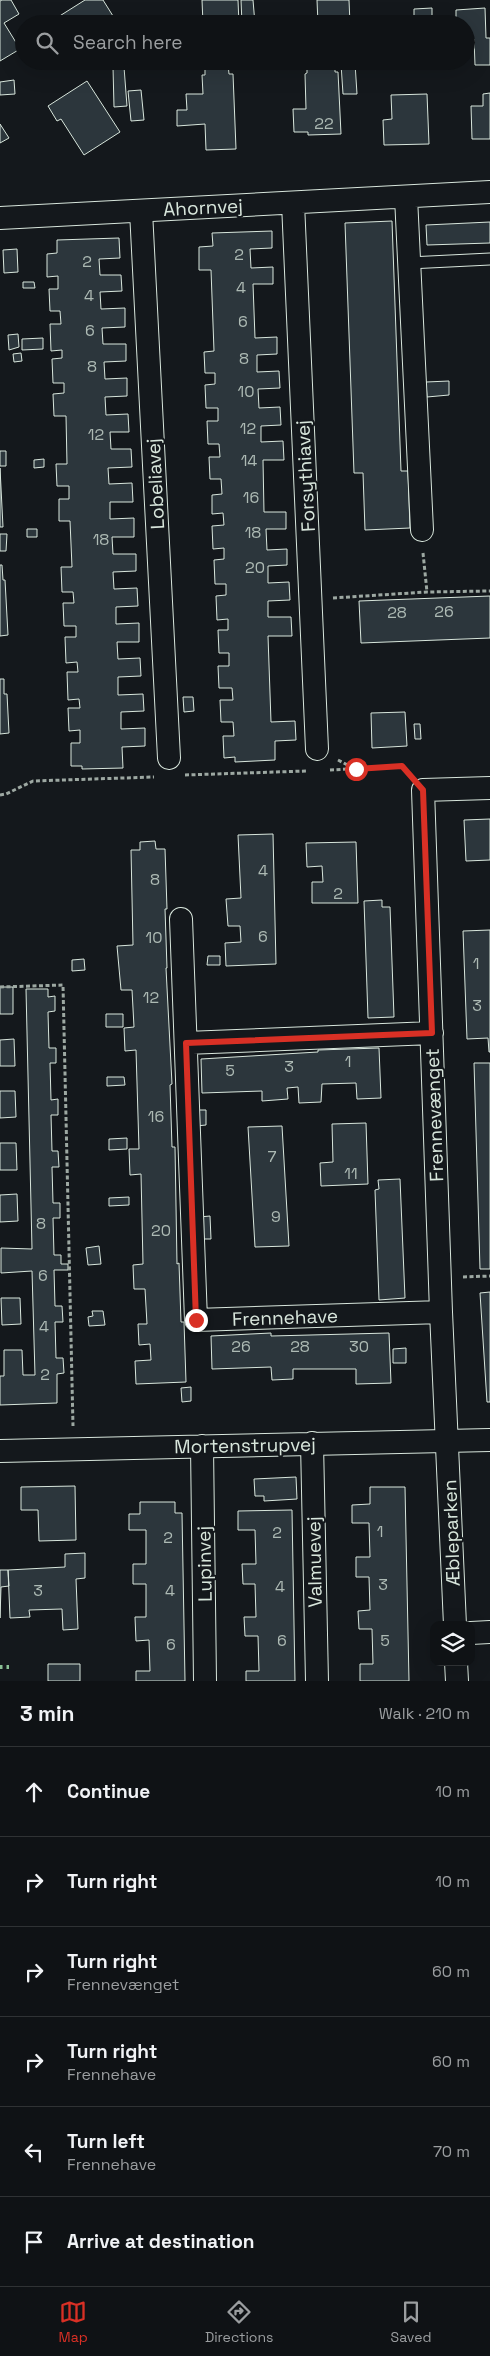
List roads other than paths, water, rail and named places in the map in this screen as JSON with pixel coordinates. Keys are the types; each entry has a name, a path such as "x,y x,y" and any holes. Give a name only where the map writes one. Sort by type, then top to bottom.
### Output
{"street":[{"name":"Ahornvej","path":"0,218 490,192"},
{"path":"406,197 422,530"},
{"name":"Forsythiavej","path":"293,203 317,760"},
{"name":"Lobeliavej","path":"141,211 168,770"},
{"name":"Frennevænget","path":"447,1440 423,790 490,788"},
{"name":"Frennehave","path":"181,919 196,1320 441,1312"},
{"path":"186,1043 432,1033"},
{"name":"Æbleparken","path":"447,1440 454,1621"},
{"name":"Mortenstrupvej","path":"0,1451 490,1440"},
{"name":"Valmuevej","path":"312,1444 317,1681"},
{"name":"Lupinvej","path":"202,1446 206,1681"},
{"path":"475,1633 490,1632"},
{"path":"456,1666 457,1681"}],"lane":[{"path":"409,263 490,259"}]}
